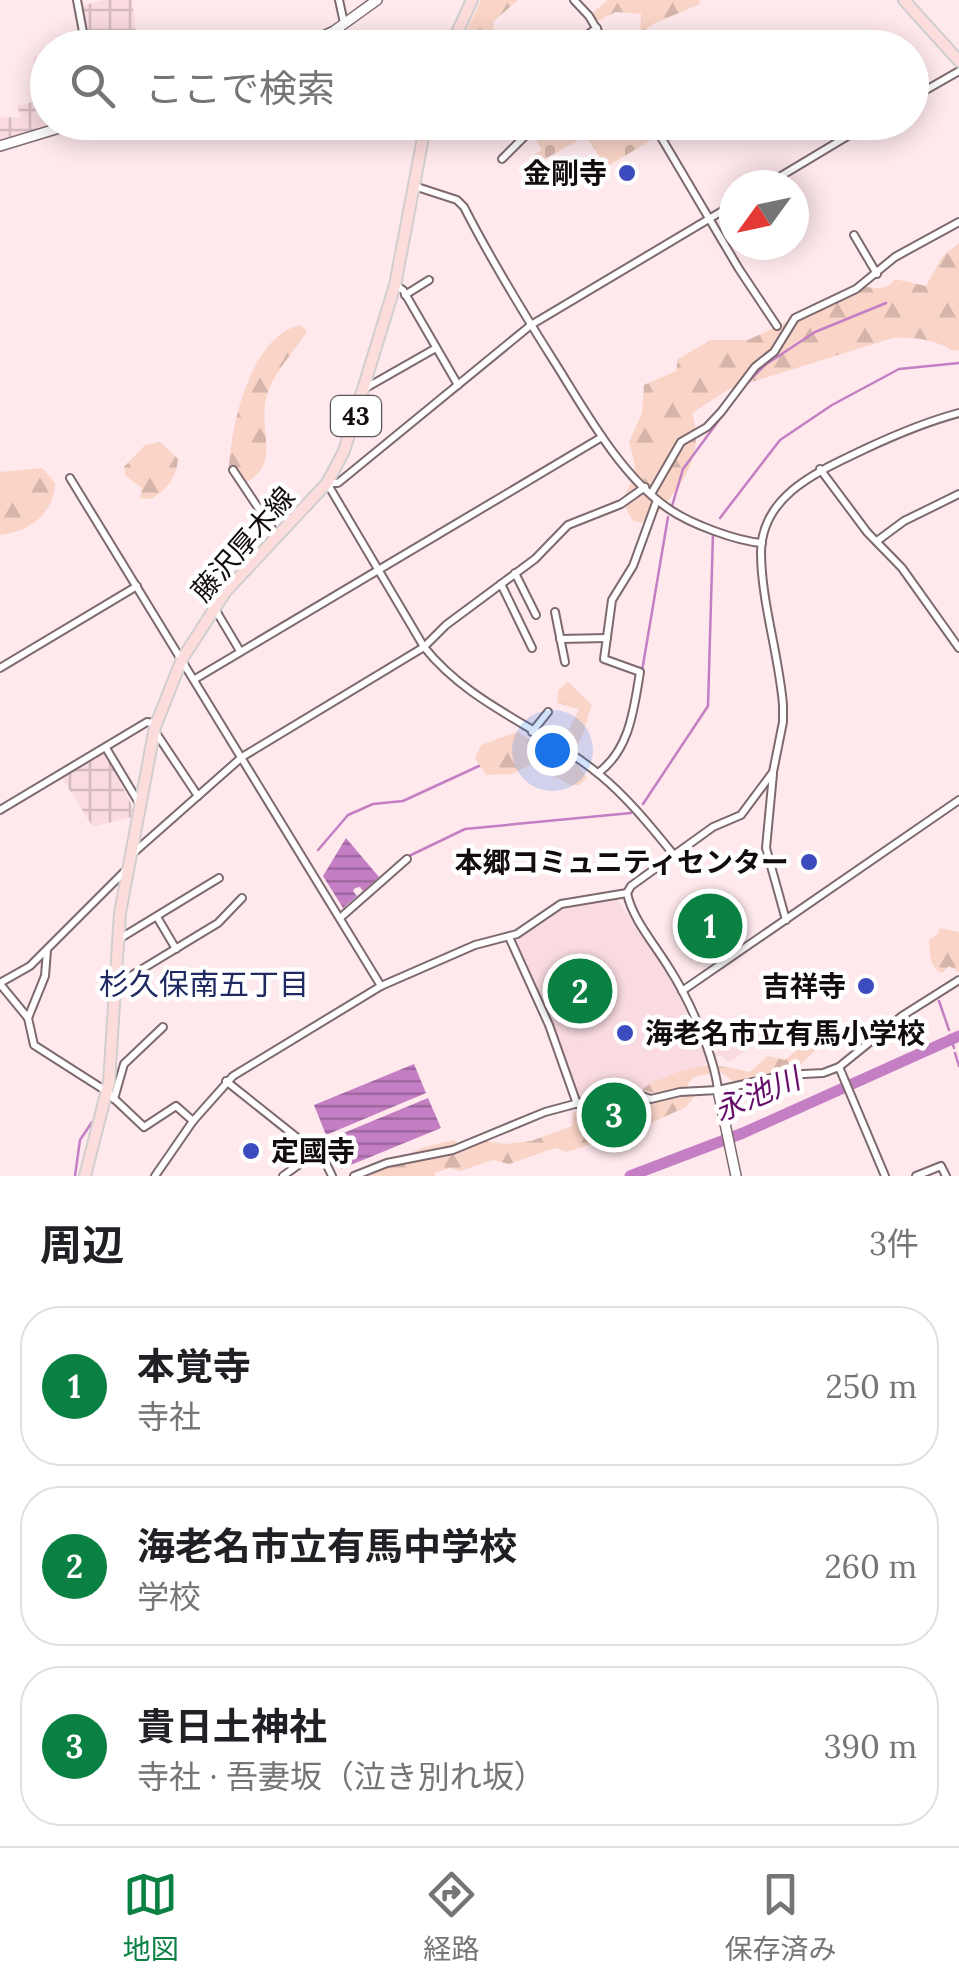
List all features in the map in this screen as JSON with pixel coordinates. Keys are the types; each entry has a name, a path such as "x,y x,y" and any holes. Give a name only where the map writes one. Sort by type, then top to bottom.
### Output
{"main road":[{"path":"333,30 377,0"},
{"path":"458,30 472,0"},
{"path":"904,0 959,60"},
{"path":"913,0 959,51"},
{"path":"0,146 30,137"},
{"name":"藤沢厚木線","path":"85,1176 110,1096 118,939 154,724 182,659 214,608 235,579 327,483 351,433 395,285 423,140"},
{"path":"718,1090 734,1175"}],"street":[{"path":"78,0 83,30"},
{"path":"338,0 344,24"},
{"path":"574,0 597,28 594,30"},
{"path":"929,88 959,71"},
{"path":"502,159 520,140"},
{"path":"662,140 778,326"},
{"path":"791,170 841,140"},
{"path":"414,186 460,202 602,438 654,497 690,520 746,542 762,543"},
{"path":"327,483 338,483 531,325 719,213"},
{"path":"598,773 619,752 633,715 640,672 604,659 612,600 632,566 670,456 681,442 721,412 755,368 774,352 795,318 856,289 896,257 959,222"},
{"path":"854,235 876,274"},
{"path":"405,295 429,280"},
{"path":"395,285 405,295 458,385"},
{"path":"364,389 436,348"},
{"path":"786,920 766,848 783,705 762,543 776,510 800,482 917,424 959,413"},
{"path":"195,679 602,438"},
{"path":"820,469 902,568 959,648"},
{"path":"234,470 276,536"},
{"path":"70,478 381,986"},
{"path":"327,483 442,670 469,692 598,773 674,855"},
{"path":"28,1018 0,984 47,950 128,862 242,757 424,646 546,549 568,525 622,504 645,487"},
{"path":"877,542 904,521 959,494"},
{"path":"515,574 536,615"},
{"path":"501,584 532,648"},
{"path":"0,668 137,586"},
{"path":"214,608 240,651"},
{"path":"555,612 565,662"},
{"path":"560,639 607,638"},
{"path":"532,732 548,712"},
{"path":"0,810 154,724 198,796"},
{"path":"106,748 139,803"},
{"path":"718,1090 713,1059 682,991 633,909 628,893 631,886 713,827 738,818 774,772"},
{"path":"682,991 959,800"},
{"path":"340,918 406,859"},
{"path":"118,939 219,878"},
{"path":"155,1176 226,1082 381,986 474,946 528,928 548,910 562,904 628,893"},
{"path":"117,980 129,977 218,923 242,898"},
{"path":"157,917 176,949"},
{"path":"509,936 549,1025 576,1104"},
{"path":"47,950 45,976 28,1018 35,1047 110,1096 144,1127 176,1106 193,1121"},
{"path":"354,1176 387,1163 453,1150 545,1112 616,1093 630,1092 651,1099 680,1092 718,1090 784,1075 810,1076 839,1067 902,1016 959,980"},
{"path":"110,1096 124,1064 163,1027"},
{"path":"839,1067 886,1176"},
{"path":"226,1082 324,1159 332,1176"},
{"path":"283,1176 315,1153"},
{"path":"916,1176 941,1166 946,1176"}],"shaded area":[{"path":"105,0 132,0 136,30 85,30 81,6"},
{"path":"30,103 30,133 0,141 0,117 21,118 17,105"},
{"path":"105,751 132,806 131,817 93,827 62,778"},
{"path":"346,838 379,877 363,891 355,888 357,896 343,908 323,876"},
{"path":"616,898 669,973 706,1058 720,1050 715,1041 748,1018 763,1039 729,1062 720,1055 648,1088 614,1089 582,1101 513,939 542,916 565,905"},
{"path":"414,1064 426,1093 326,1135 314,1105"},
{"path":"428,1098 441,1128 341,1169 329,1139"}],"green space":[{"path":"481,0 518,0 494,21 493,30 467,30"},
{"path":"608,0 699,0 700,4 644,30 640,30 641,14 616,12 597,21 592,13"},
{"path":"536,140 579,140 538,163 533,155 542,150"},
{"path":"589,140 651,140 606,167"},
{"path":"959,243 959,350 924,340 893,338 729,389 692,413 694,453 687,472 661,510 641,523 632,520 622,500 634,472 629,442 642,413 644,385 676,371 678,359 711,340 748,340 863,286 880,288 895,279 926,286 942,257"},
{"path":"300,325 307,331 277,373 265,404 263,467 241,485 229,469 234,430 247,385 268,346"},
{"path":"160,442 178,459 175,472 152,499 140,498 142,488 126,476 124,467 145,445"},
{"path":"42,468 55,483 45,512 21,530 0,535 0,472"},
{"path":"568,682 592,705 582,737 571,755 587,778 579,785 570,785 533,764 512,774 486,775 475,758 481,745 517,732 556,755 579,709 557,703 558,690"},
{"path":"939,928 959,932 959,972 949,966 942,973 932,963 929,940 939,933"},
{"path":"816,1021 827,1022 829,1032 822,1043 804,1062 770,1082 745,1090 719,1071 695,1077 686,1089 662,1095 642,1090 655,1081 701,1066 750,1072 768,1056 785,1060 810,1039"},
{"path":"696,1094 686,1107 642,1127 567,1152 555,1148 509,1164 493,1160 460,1171 450,1168 435,1176 365,1176 421,1148 454,1140 462,1148 484,1141 531,1141 572,1126 573,1113 626,1097"}],"waterway":[{"path":"747,383 765,365 815,332 886,303"},
{"path":"720,518 780,440 832,405 899,369 959,363"},
{"path":"672,506 683,469 736,397"},
{"path":"642,671 668,517"},
{"path":"643,804 708,706 713,533"},
{"path":"604,773 624,746"},
{"path":"318,850 348,815 373,804 403,801 479,766"},
{"path":"409,856 465,829 631,813"},
{"path":"939,1001 949,1030"},
{"name":"永池川","path":"950,1035 954,1048"},
{"name":"永池川","path":"630,1176 743,1133 959,1036"},
{"path":"955,1053 959,1066"},
{"path":"75,1176 80,1140 92,1122"}],"place":[{"name":"金剛寺","path":"627,173"},
{"name":"本郷コミュニティセンター","path":"809,862"},
{"name":"本覚寺","path":"710,926"},
{"name":"吉祥寺","path":"866,986"},
{"name":"海老名市立有馬中学校","path":"580,991"},
{"name":"海老名市立有馬小学校","path":"625,1033"},
{"name":"貴日土神社","path":"614,1115"},
{"name":"定國寺","path":"251,1151"}],"district":[{"name":"杉久保南五丁目","path":"204,985"}]}
